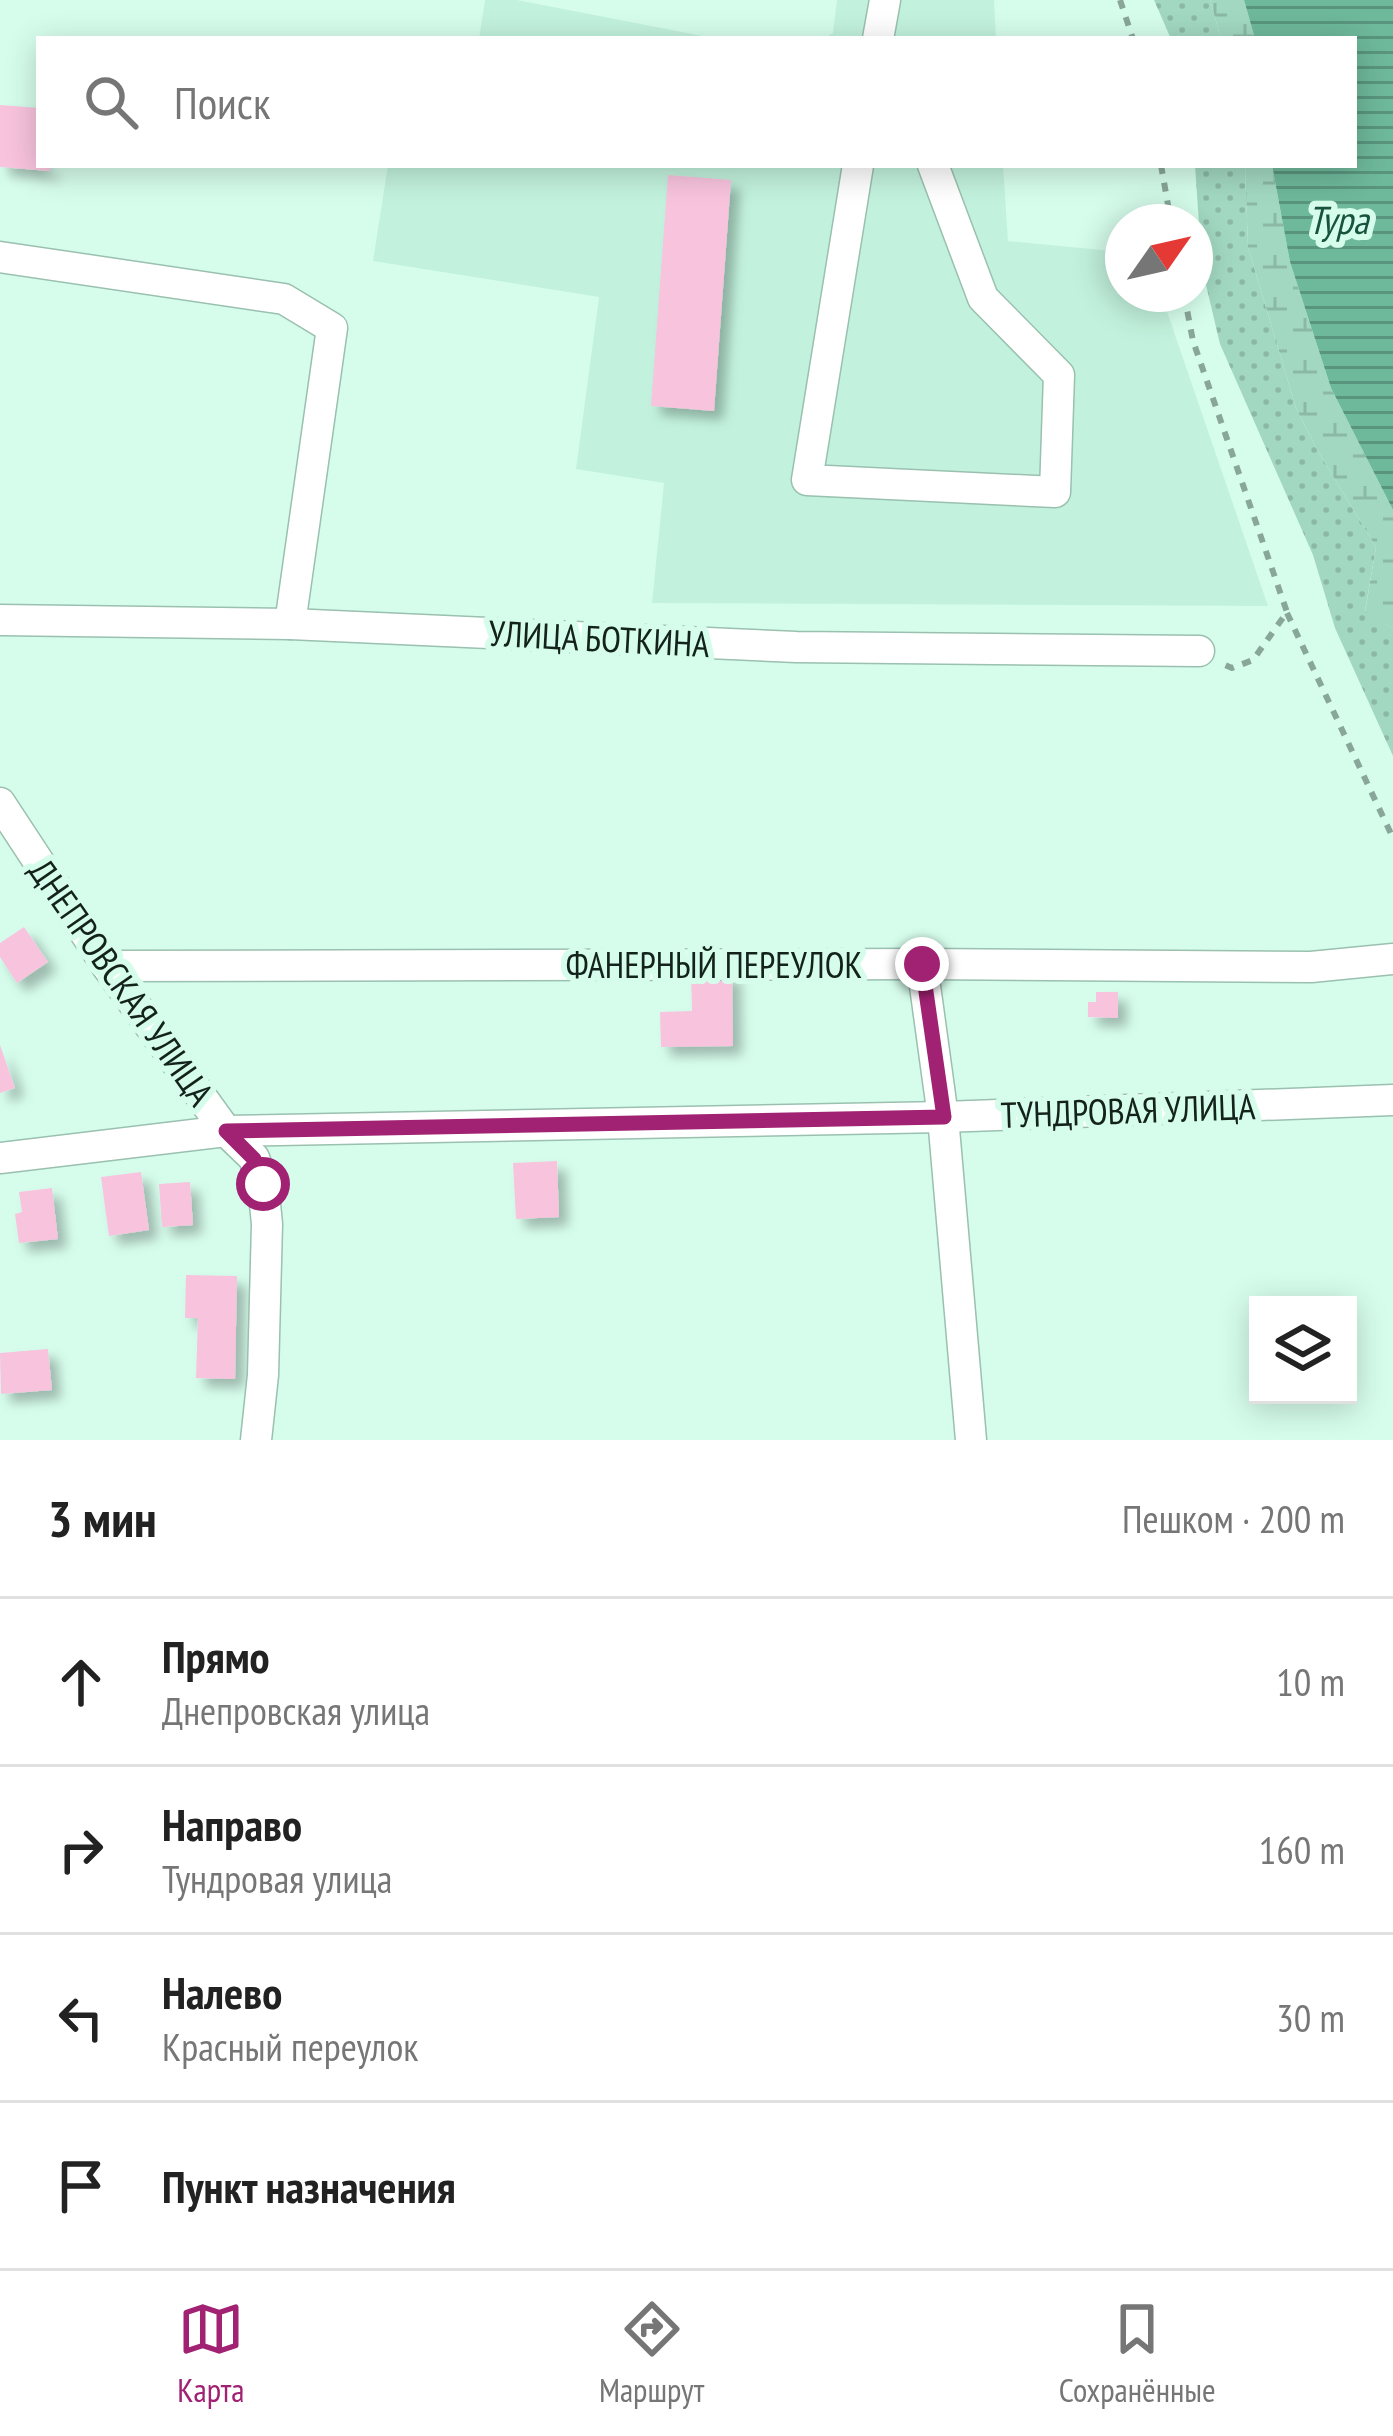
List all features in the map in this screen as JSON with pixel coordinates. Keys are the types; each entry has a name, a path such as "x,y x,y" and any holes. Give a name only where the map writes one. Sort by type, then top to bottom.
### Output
{"street":[{"path":"858,168 807,480 1055,493 1058,376 983,298 935,168"},
{"path":"0,257 284,299 332,328 290,624"},
{"name":"УЛИЦА БОТКИНА","path":"0,620 290,624 796,647 1199,651"},
{"name":"ДНЕПРОВСКАЯ УЛИЦА","path":"0,803 107,966 226,1131 254,1159 263,1184 267,1223 263,1375 256,1440"},
{"name":"ФАНЕРНЫЙ ПЕРЕУЛОК","path":"107,966 1311,967 1393,959"},
{"path":"922,964 944,1117 971,1440"},
{"name":"ТУНДРОВАЯ УЛИЦА","path":"0,1158 226,1131 944,1117 1393,1100"}],"path":[{"path":"1120,0 1131,36"},
{"path":"1162,168 1168,204"},
{"path":"1187,312 1193,341 1287,612 1393,838"},
{"path":"1199,651 1232,668 1253,660 1287,612"}],"shaded area":[{"path":"485,0 517,0 703,36 479,36"},
{"path":"837,0 994,0 996,36 828,36 833,33"},
{"path":"388,168 1003,168 1008,241 1105,250 1105,312 1167,312 1268,606 652,603 664,483 576,469 599,297 373,261"}],"green space":[{"path":"1154,0 1210,0 1220,36 1170,36"},
{"path":"1210,0 1244,0 1254,36 1220,36"},
{"path":"1195,168 1245,168 1248,247 1296,408 1376,547 1365,611 1393,629 1393,756 1335,628 1313,555 1220,344 1212,312 1213,204 1198,204"},
{"path":"1245,168 1273,168 1290,262 1331,388 1393,510 1393,629 1365,612 1376,547 1296,408 1248,247"}],"water":[{"name":"Тура","path":"1244,0 1393,0 1393,510 1331,388 1290,262 1273,168 1357,168 1357,36 1254,36"}],"building":[{"path":"0,105 36,108 36,168 50,171 0,167"},
{"path":"668,175 731,180 714,411 651,406"},
{"path":"24,927 48,962 17,983 0,957 0,943"},
{"path":"732,972 733,1046 661,1047 660,1012 692,1011 691,973"},
{"path":"1096,992 1118,992 1118,1018 1088,1017 1088,1002 1096,1002"},
{"path":"0,1045 15,1088 0,1093"},
{"path":"557,1161 559,1217 516,1219 513,1163"},
{"path":"141,1172 149,1230 109,1236 101,1177"},
{"path":"190,1182 193,1225 162,1227 159,1184"},
{"path":"52,1188 58,1239 19,1243 15,1214 22,1212 19,1192"},
{"path":"186,1275 237,1276 235,1379 196,1378 198,1318 185,1318"},
{"path":"48,1349 52,1390 1,1394 0,1353"}],"route":[{"path":"263,1184 254,1159 226,1131 944,1117 922,964"}]}
